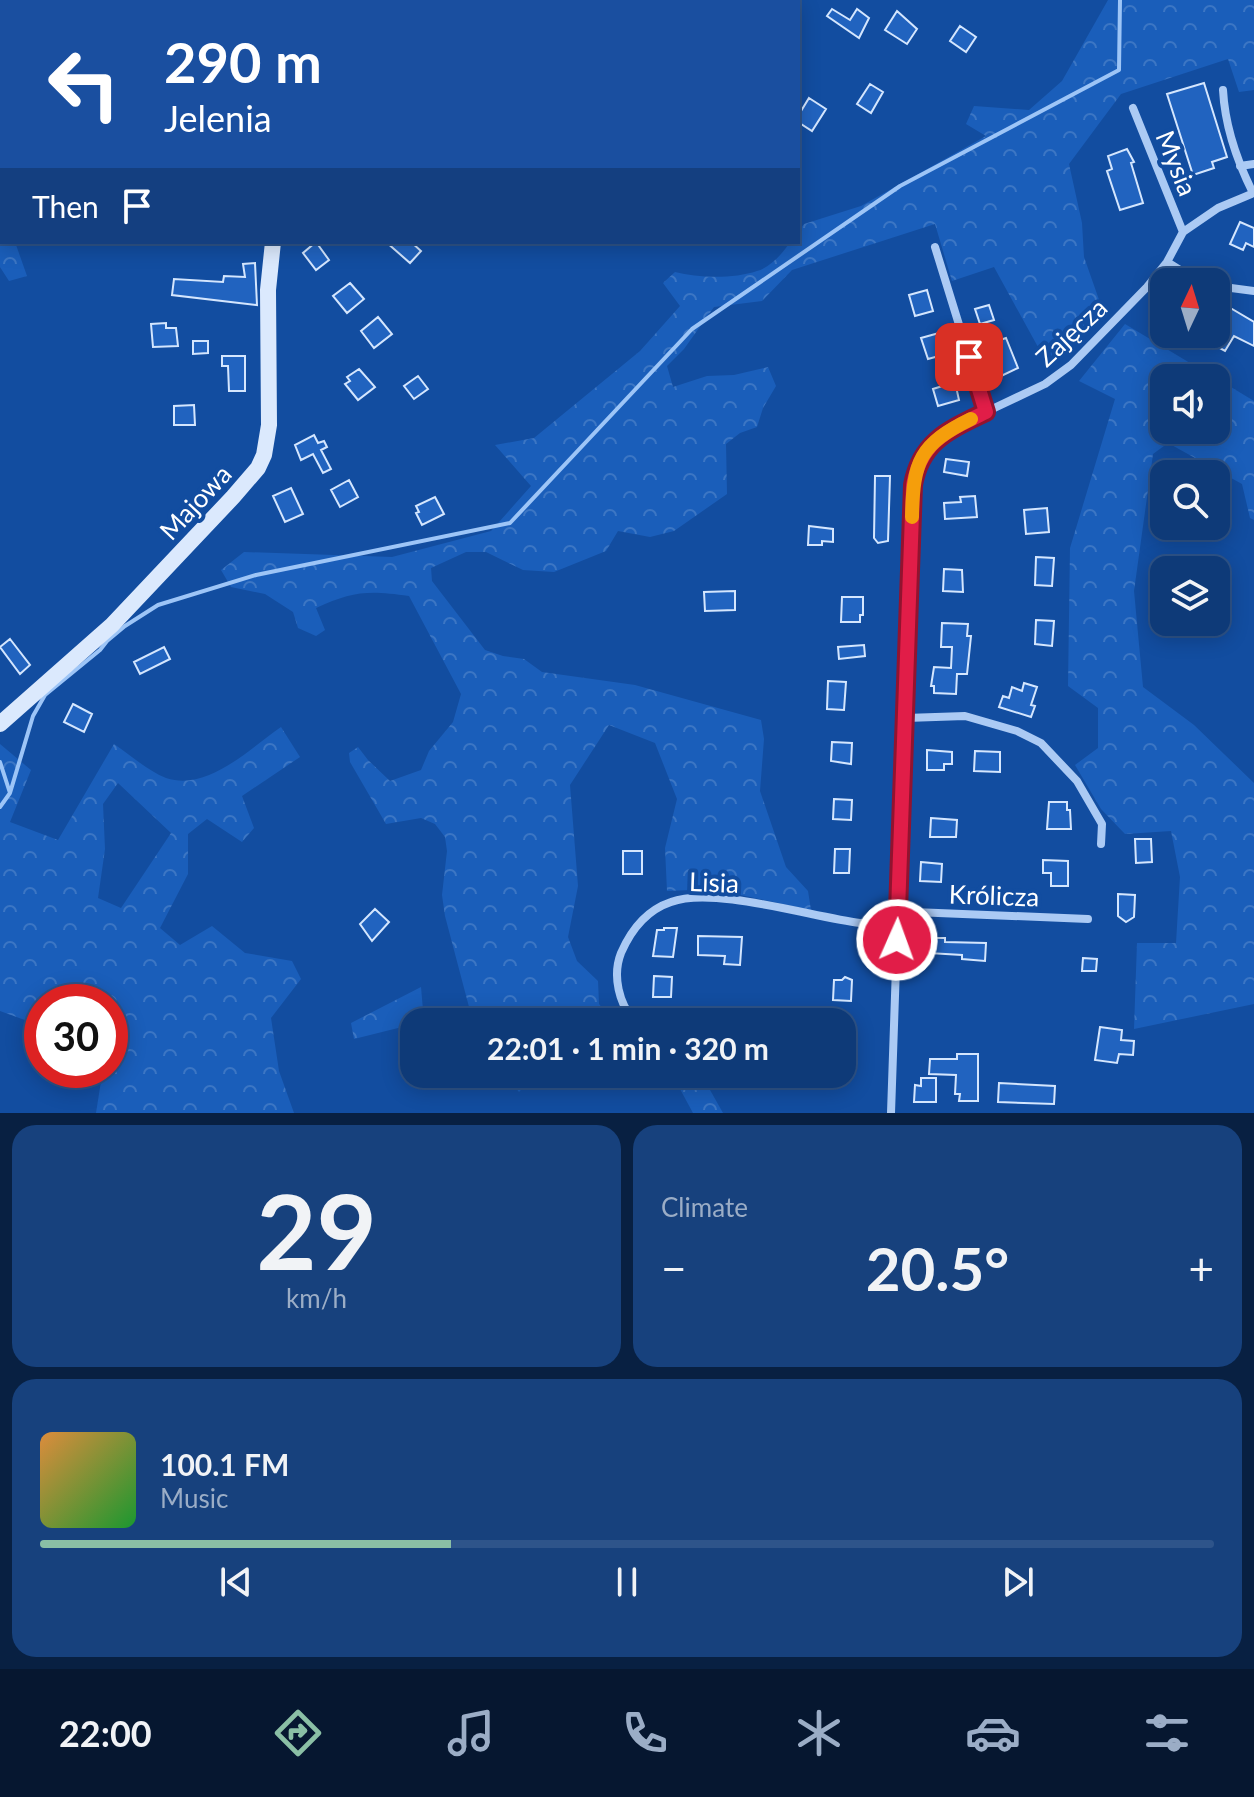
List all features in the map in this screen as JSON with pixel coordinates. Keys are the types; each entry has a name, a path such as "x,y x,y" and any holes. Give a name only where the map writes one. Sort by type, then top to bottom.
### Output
{"street":[{"path":"1223,90 1224,113 1240,166 1254,193"},
{"name":"Mysia","path":"1133,108 1183,232"},
{"path":"1240,166 1254,164"},
{"name":"Zajęcza","path":"891,1113 912,500 917,464 938,438 1045,384 1071,365 1147,287 1167,262 1183,232 1218,208 1254,193"},
{"name":"Majowa","path":"0,724 112,625 258,468 264,455 269,425 268,290 273,244"},
{"path":"935,247 986,412"},
{"path":"1167,262 1177,268"},
{"path":"1230,288 1254,291"},
{"path":"906,718 965,716 1017,731 1041,743 1077,781 1102,824 1101,844"},
{"name":"Lisia","path":"624,1008 620,998 619,959 626,942 652,911 673,901 724,899 860,923 872,922 889,911 898,912"},
{"name":"Królicza","path":"898,912 1088,919"}],"green space":[{"path":"1108,0 1254,0 1254,90 1239,92 1228,59 1121,94 1069,164 1082,223 1084,257 1104,314 1049,367 994,267 952,281 935,224 792,270 762,301 714,307 684,349 667,366 673,387 707,376 734,375 768,367 776,386 763,408 757,427 740,433 726,444 727,494 674,531 650,537 618,531 606,551 554,572 523,570 486,552 466,552 431,568 432,581 485,650 524,659 542,672 635,685 761,720 764,739 760,791 786,867 808,891 811,910 713,889 667,891 665,848 677,799 655,743 609,725 570,785 578,886 568,937 577,961 598,981 599,1004 602,1008 469,1008 442,895 447,851 445,837 435,824 421,818 386,824 350,762 349,753 358,747 390,781 421,770 429,751 453,722 461,694 409,596 361,593 329,602 316,608 325,630 316,636 298,628 293,612 265,594 231,587 221,570 244,552 392,557 491,531 531,486 495,445 534,438 640,351 680,306 663,283 675,272 694,276 727,276 762,269 789,244 800,244 800,229 804,224 861,206 986,136 966,124 974,106 1029,110 1062,81"},
{"path":"0,244 16,244 27,276 9,281 0,267"},
{"path":"1125,324 1150,339 1150,348 1165,348 1192,364 1150,364 1150,444 1167,444 1150,460 1134,591 1143,687 1194,725 1254,783 1254,1004 1134,1029 1137,943 1176,943 1180,877 1171,831 1125,834 1101,809 1075,765 1098,748 1098,708 1068,686 1070,548 1115,399 1079,381"},
{"path":"1230,386 1254,401 1254,520 1250,518 1242,484 1230,477 1230,460 1199,460 1170,444 1230,444"},
{"path":"281,727 300,757 242,796 254,828 242,842 207,819 188,834 188,874 160,928 180,945 212,926 245,953 292,961 301,979 271,1018 279,1071 294,1113 96,1113 100,1088 128,1088 128,984 24,984 24,1020 0,1011 0,744 31,770 10,822 58,840 114,744 159,775 182,781 213,774","holes":["118,783 171,833 121,908 98,898 105,849 103,804"]},
{"path":"421,987 423,1008 400,1008 400,1028 354,1039 351,1023"},
{"path":"709,1088 723,1113 693,1113 680,1089"}],"building":[{"path":"832,9 850,20 857,9 869,18 859,38 827,16"},
{"path":"897,11 917,29 907,44 885,30"},
{"path":"960,26 976,37 966,52 950,41"},
{"path":"1204,83 1227,157 1212,162 1214,168 1193,175 1167,94"},
{"path":"870,84 883,92 871,113 857,104"},
{"path":"809,98 826,109 812,131 800,123 800,113"},
{"path":"1127,149 1134,162 1131,163 1143,203 1120,210 1107,171 1112,169 1108,156"},
{"path":"1240,222 1254,228 1254,247 1246,243 1243,250 1230,244"},
{"path":"317,244 329,260 316,270 303,253"},
{"path":"388,244 413,244 421,251 410,263"},
{"path":"255,263 257,305 172,295 174,279 223,282 224,276 245,277 243,264"},
{"path":"350,283 364,299 347,313 333,296"},
{"path":"927,290 933,311 915,316 909,295"},
{"path":"989,305 994,320 980,324 975,309"},
{"path":"1230,308 1254,322 1254,346 1234,336 1230,343"},
{"path":"378,317 392,334 374,348 361,331"},
{"path":"166,323 166,328 176,328 178,346 153,347 151,324"},
{"path":"939,333 946,354 928,359 921,338"},
{"path":"1006,338 1018,368 999,377 988,344"},
{"path":"193,341 208,341 208,353 193,354"},
{"path":"222,356 245,356 245,391 229,391 228,366 222,366"},
{"path":"359,369 375,387 358,400 345,384 350,381 347,377"},
{"path":"418,376 428,389 414,399 404,386"},
{"path":"955,382 959,400 938,406 933,389"},
{"path":"194,405 195,425 174,425 174,406"},
{"path":"314,435 318,443 324,441 327,447 321,450 331,469 323,473 313,454 301,460 295,445"},
{"path":"946,459 969,462 967,476 944,472"},
{"path":"875,476 890,476 888,541 878,543 874,538"},
{"path":"349,480 358,497 340,507 331,490"},
{"path":"291,488 303,514 285,522 273,496"},
{"path":"975,496 977,517 945,519 944,503 961,502 960,497"},
{"path":"435,497 444,514 422,525 416,506"},
{"path":"1047,508 1049,532 1026,534 1024,510"},
{"path":"809,526 833,529 833,542 808,545"},
{"path":"1036,557 1054,558 1052,586 1035,585"},
{"path":"944,569 962,570 963,592 943,591"},
{"path":"735,591 735,610 705,611 704,592"},
{"path":"842,597 863,597 860,622 841,622"},
{"path":"1036,620 1054,621 1052,646 1035,644"},
{"path":"942,623 968,624 967,636 971,636 967,674 957,674 956,694 934,693 934,686 931,686 934,667 951,668 952,647 941,647"},
{"path":"10,639 30,665 20,674 0,647"},
{"path":"864,645 865,656 839,659 838,647"},
{"path":"164,647 170,659 140,674 134,662"},
{"path":"828,681 846,682 844,710 827,709"},
{"path":"1024,683 1037,687 1031,717 999,707 1003,696 1009,698 1012,687 1022,691"},
{"path":"73,704 92,714 84,732 64,722"},
{"path":"832,742 852,743 851,764 831,761"},
{"path":"927,750 952,752 952,764 944,764 944,770 927,770"},
{"path":"975,751 1000,752 1000,772 974,771"},
{"path":"834,799 852,800 851,820 833,819"},
{"path":"1049,802 1067,802 1071,829 1047,829"},
{"path":"931,818 957,820 956,837 930,837"},
{"path":"1135,839 1151,839 1152,862 1136,863"},
{"path":"835,849 850,849 849,873 834,873"},
{"path":"623,851 642,851 642,874 623,874"},
{"path":"1043,860 1068,861 1068,886 1051,886 1051,873 1043,873"},
{"path":"921,862 942,864 941,882 920,881"},
{"path":"1118,894 1135,895 1134,917 1126,922 1118,916"},
{"path":"375,909 389,922 372,941 360,924"},
{"path":"677,928 673,957 653,956 657,930"},
{"path":"698,936 742,937 740,965 724,964 725,956 698,955"},
{"path":"919,938 986,943 985,961 962,959 962,955 929,953 929,957 918,957"},
{"path":"1083,958 1097,959 1096,971 1082,971"},
{"path":"654,976 672,977 671,997 653,997"},
{"path":"845,977 852,980 851,1001 833,1000 834,980"},
{"path":"1100,1027 1122,1030 1121,1040 1134,1041 1133,1055 1119,1054 1117,1063 1095,1060"},
{"path":"957,1054 978,1054 978,1101 959,1101 960,1094 955,1094 956,1075 929,1074 930,1059 957,1059"},
{"path":"921,1078 936,1078 936,1102 914,1102 915,1085 921,1086"},
{"path":"999,1083 1055,1086 1054,1104 998,1102"}],"waterway":[{"path":"10,793 33,716 45,695 125,626 158,605 256,575 510,523 692,329 900,186 1119,70 1120,0"},
{"path":"0,762 10,793 0,807"}],"slow traffic":[{"path":"912,517 913,485 917,464 923,454 950,429 971,419"}],"route":[{"path":"897,940 913,485 917,464 931,445 950,429 986,412 969,357"}]}
